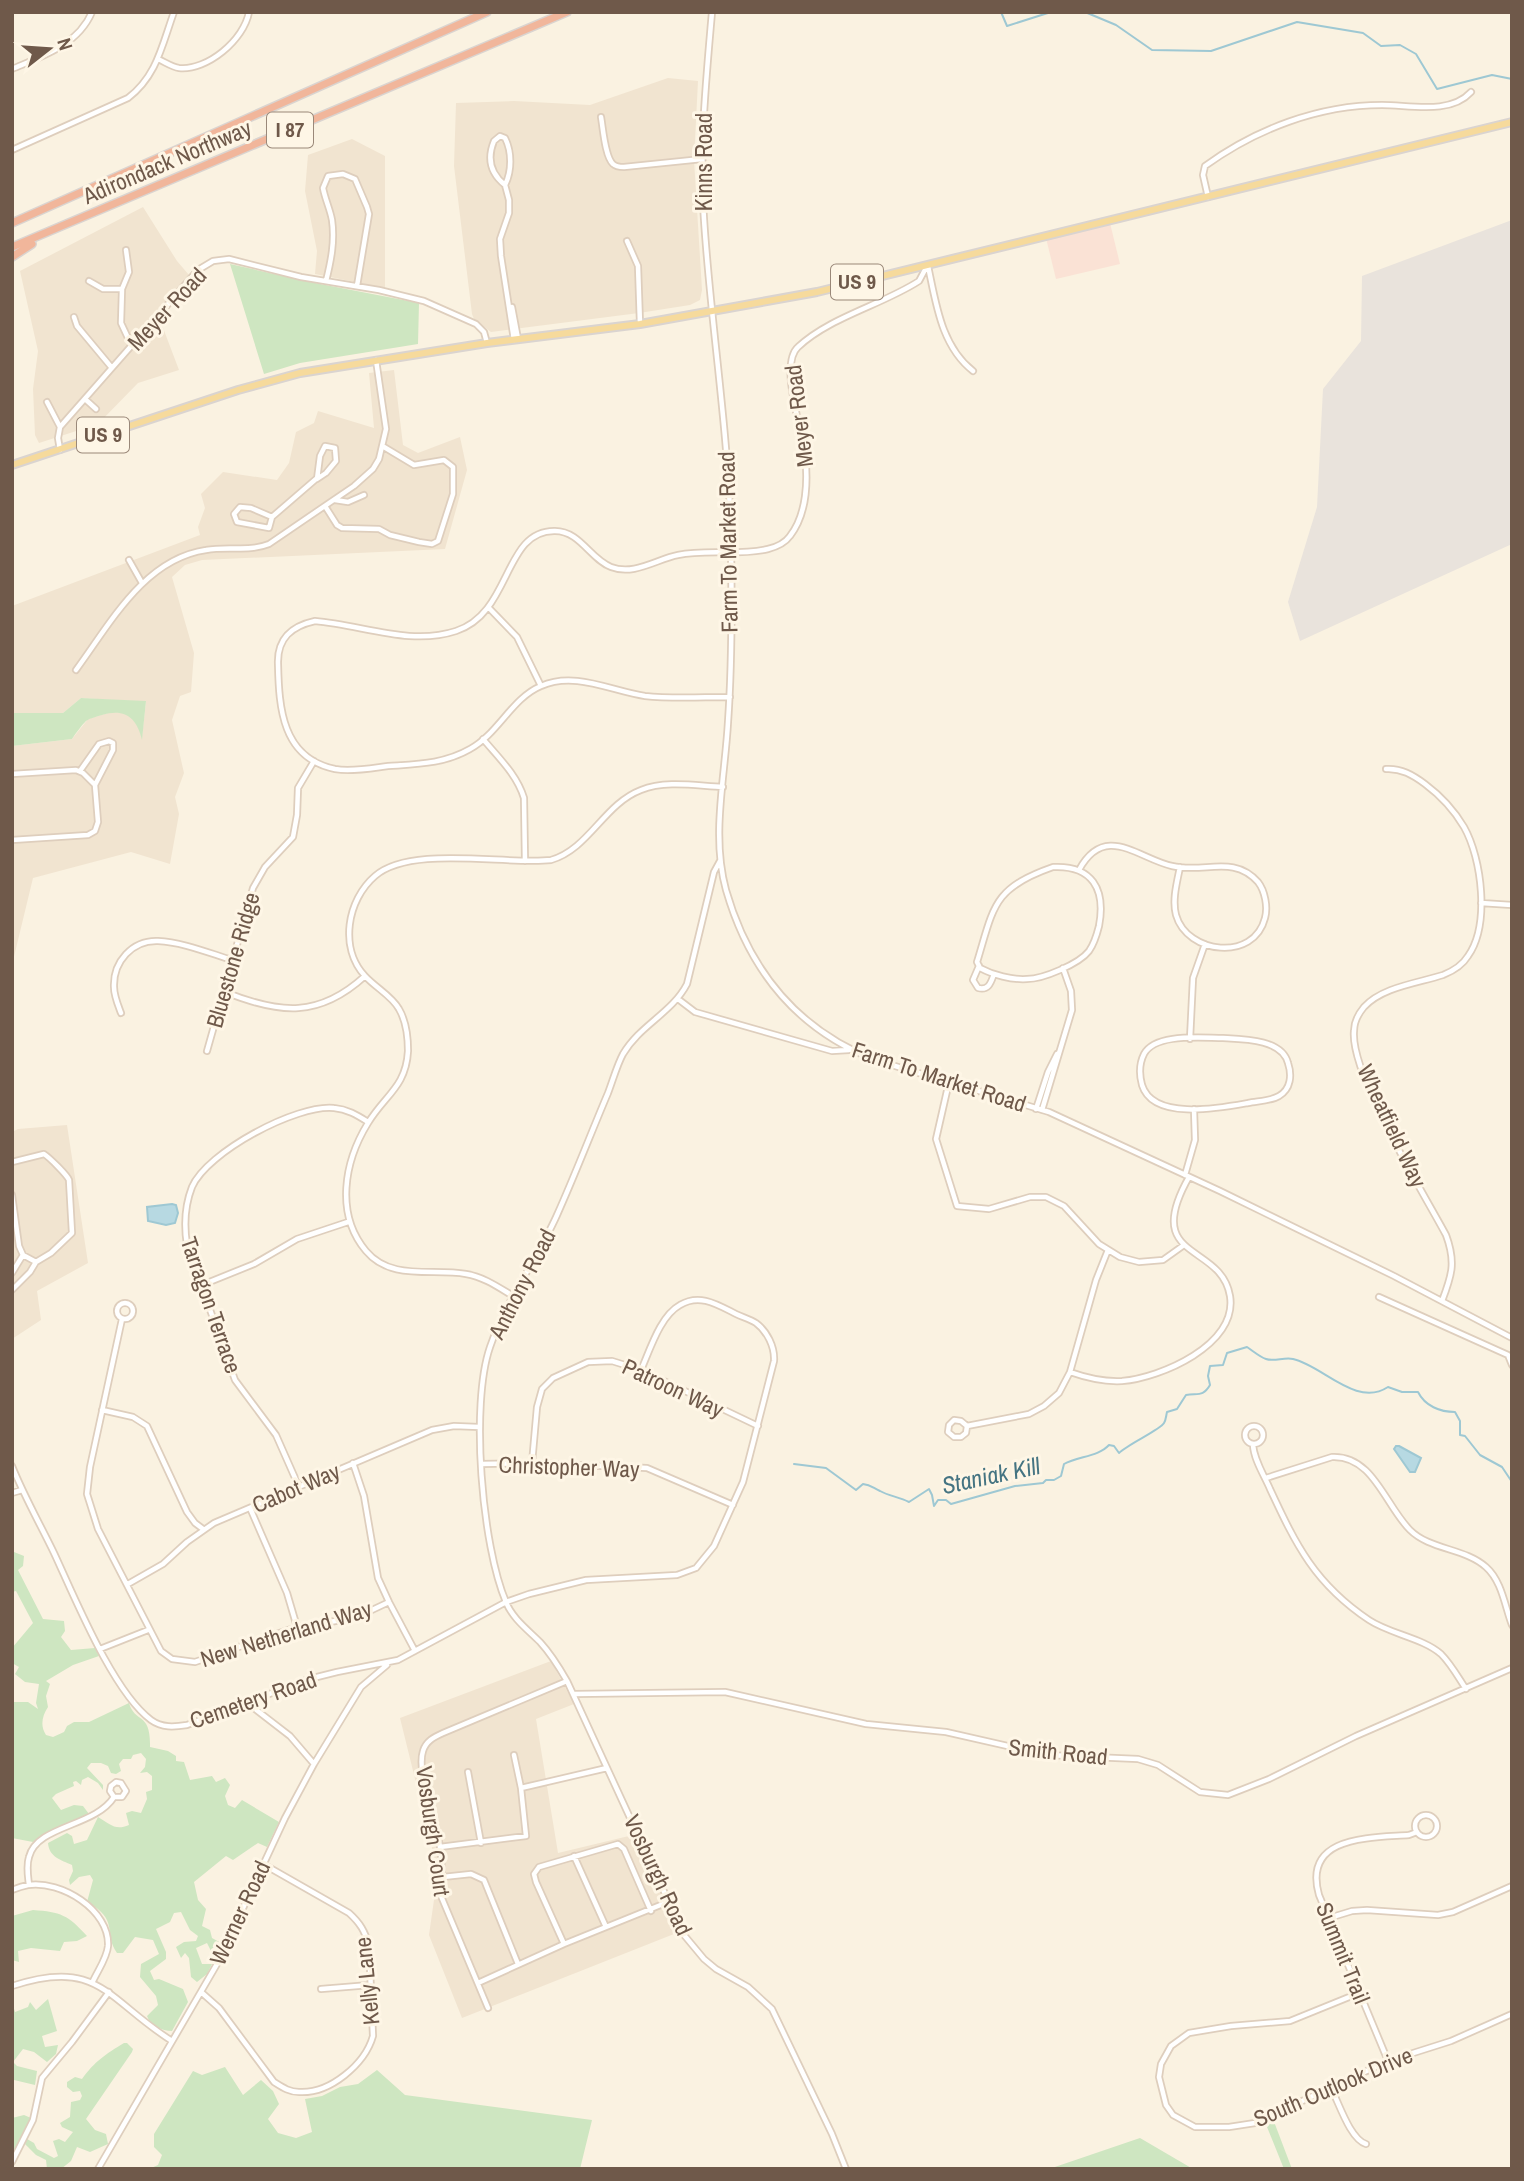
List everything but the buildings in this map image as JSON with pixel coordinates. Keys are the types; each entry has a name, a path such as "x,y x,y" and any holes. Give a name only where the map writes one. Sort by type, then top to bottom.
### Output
{"highway":[{"name":"Adirondack Northway","path":"12,223 487,12"},
{"name":"Adirondack Northway","path":"12,247 568,12"},
{"path":"12,257 78,220"}],"main road":[{"name":"US 9","path":"12,466 194,404 300,373 487,343 640,324 817,292 1512,122"}],"street":[{"path":"12,69 50,53 74,37 84,27 92,12"},
{"path":"12,150 128,97 146,82 158,60 174,12"},
{"path":"158,60 180,68 211,60 234,39 249,12"},
{"name":"Kinns Road","path":"712,12 702,159 704,218 713,311"},
{"path":"1208,197 1203,175 1205,166 1259,135 1290,121 1341,107 1447,105 1460,101 1471,92"},
{"path":"601,117 607,148 612,164 616,166 702,159"},
{"path":"505,185 509,175 509,147 506,140 500,136 494,141 490,161 497,178 505,185 509,200 509,213 500,239 502,273 515,318 516,340"},
{"path":"326,281 332,259 333,237 323,188 328,176 343,174 358,183 369,214 356,286"},
{"path":"627,241 638,266 640,324"},
{"path":"126,250 129,272 122,289 121,323 128,338 134,342"},
{"name":"Meyer Road","path":"60,428 198,270 213,261 229,259 424,301 476,324 484,332 487,343"},
{"path":"928,265 945,334 956,355 973,371"},
{"name":"Meyer Road","path":"489,608 520,549 533,537 548,531 558,530 572,536 611,567 620,568 647,566 680,554 765,550 789,538 802,508 807,475 790,374 793,352 819,331 919,281 928,265"},
{"path":"89,281 103,289 122,289"},
{"name":"Farm To Market Road","path":"713,311 727,451 731,553 730,697 720,827 721,860 738,926 763,973 800,1016 850,1050 1039,1109 1187,1176 1512,1338"},
{"path":"74,317 77,326 112,368"},
{"path":"76,670 142,583 163,565 206,550 263,547 335,500 373,468 384,447 387,429 376,359"},
{"path":"85,399 96,409"},
{"path":"47,402 60,428 60,450"},
{"path":"272,517 246,507 240,507 234,514 237,522 269,528 272,517 326,473 336,461 335,448 328,446 322,449 317,479"},
{"path":"325,506 342,528 379,529 390,536 419,542 434,544 438,541 453,494 453,467 444,460 414,465 384,447"},
{"path":"335,500 348,502 364,495"},
{"path":"129,560 142,583"},
{"path":"541,686 517,637 489,608 469,626 426,638 315,621 287,634 281,642 278,659 282,716 293,745 314,761 336,769 431,763 450,758 472,748 523,699 541,686 570,680 590,682 646,696 730,697"},
{"path":"483,739 517,779 522,791 524,861"},
{"path":"12,840 92,834 98,822 95,785 113,750 113,743 109,741 99,744 80,771"},
{"name":"Bluestone Ridge","path":"207,1051 258,876 293,837 298,788 314,761"},
{"name":"Wheatfield Way","path":"1386,769 1395,768 1417,778 1444,800 1456,815 1476,858 1481,904 1478,936 1469,956 1462,964 1443,975 1372,999 1359,1013 1354,1031 1357,1051 1370,1091 1452,1251 1451,1278 1442,1301"},
{"path":"12,774 80,771 95,785"},
{"path":"514,1297 486,1279 467,1274 418,1272 379,1264 357,1239 348,1222 348,1175 356,1149 368,1122 401,1081 406,1067 408,1043 399,1008 365,976 351,947 351,918 361,892 376,875 395,864 418,860 551,860 568,854 623,799 639,790 659,785 723,787"},
{"path":"1079,870 1095,852 1119,846 1171,866 1235,866 1245,870 1262,888 1266,917 1260,930 1249,940 1225,949 1188,936 1177,918 1175,909 1180,867"},
{"name":"Anthony Road","path":"506,1602 492,1548 481,1464 480,1427 487,1358 496,1330 556,1217 622,1055 643,1028 678,999 687,984 714,872 721,860"},
{"path":"979,966 994,974 1027,979 1063,968 1088,952 1097,934 1101,914 1101,898 1095,884 1079,870 1052,867 1008,889 994,908 977,962 979,966 972,980 978,988 984,989 994,974"},
{"path":"1481,904 1512,905"},
{"path":"121,1013 114,987 115,975 119,962 132,948 156,940 232,961"},
{"path":"1190,1039 1193,978 1205,944"},
{"path":"1039,1109 1072,1010 1071,991 1063,968"},
{"path":"225,992 274,1008 307,1009 334,999 365,976"},
{"path":"678,999 695,1012 838,1052 850,1050"},
{"path":"1162,1039 1245,1039 1273,1046 1287,1058 1291,1078 1280,1096 1230,1106 1194,1109 1160,1105 1144,1092 1139,1069 1145,1051 1152,1044 1162,1039"},
{"path":"950,1082 936,1139 952,1184 956,1205 989,1209 1030,1197 1046,1197 1064,1206 1089,1235 1108,1250 1129,1260 1152,1263 1168,1257 1184,1245"},
{"name":"Tarragon Terrace","path":"299,1487 276,1435 235,1380 192,1264 184,1229 187,1204 193,1185 208,1165 232,1146 273,1124 310,1111 334,1108 355,1114 368,1122"},
{"path":"1070,1372 1099,1380 1130,1380 1186,1361 1199,1353 1215,1337 1229,1311 1228,1289 1217,1271 1184,1245 1174,1226 1174,1213 1187,1176 1195,1140 1194,1109"},
{"path":"12,1162 44,1154 66,1175 69,1180 72,1233 51,1253 36,1262 12,1290"},
{"path":"12,1195 19,1246 23,1255 36,1262"},
{"path":"202,1285 245,1269 297,1239 348,1222"},
{"path":"967,1426 966,1433 961,1437 954,1437 948,1432 949,1424 954,1420 967,1426 1023,1417 1038,1410 1059,1393 1070,1372 1093,1290 1108,1250"},
{"path":"12,1273 23,1255"},
{"path":"1379,1297 1508,1355 1512,1365"},
{"name":"Cemetery Road","path":"12,1466 100,1649 127,1694 150,1719 160,1725 187,1725 337,1672 389,1664 506,1602 586,1580 677,1575 696,1568 709,1555 743,1482 775,1355 770,1339 756,1323 705,1300 687,1302 669,1314 641,1370"},
{"name":"New Netherland Way","path":"122,1319 87,1494 98,1529 158,1648 165,1654 185,1662 194,1662 297,1626 355,1618 388,1602"},
{"name":"Patroon Way","path":"532,1463 537,1407 545,1385 587,1362 612,1361 641,1370 759,1426"},
{"path":"102,1410 133,1417 147,1426 187,1512 202,1529"},
{"path":"1257,1426 1263,1433 1263,1439 1259,1444 1253,1444 1247,1442 1245,1433 1251,1427 1257,1426"},
{"name":"Cabot Way","path":"128,1584 163,1564 202,1529 441,1427 480,1427"},
{"path":"1253,1444 1254,1453 1294,1541 1322,1579 1370,1620 1436,1650 1466,1689"},
{"path":"1266,1478 1332,1457 1343,1457 1357,1462 1371,1476 1413,1533 1473,1558 1486,1567 1495,1578 1512,1625"},
{"path":"353,1463 364,1496 379,1578 388,1602 415,1651"},
{"name":"Christopher Way","path":"481,1464 532,1463 646,1468 733,1505"},
{"path":"12,1493 22,1489"},
{"path":"250,1508 287,1592 297,1626"},
{"name":"Vosburgh Road","path":"506,1602 511,1612 551,1655 574,1694 684,1935 704,1959 748,1987 772,2009 846,2169"},
{"path":"100,1649 149,1630"},
{"name":"Werner Road","path":"98,2169 217,1964 263,1864 314,1764 361,1688 389,1664"},
{"name":"Smith Road","path":"574,1694 725,1692 866,1724 946,1732 1047,1755 1138,1759 1157,1765 1200,1792 1228,1795 1269,1779 1356,1736 1512,1668"},
{"name":"Vosburgh Court","path":"488,2008 441,1896 443,1877 440,1847 422,1771 422,1754 426,1744 443,1733 567,1681"},
{"path":"246,1702 290,1736 314,1764"},
{"path":"440,1847 526,1836 514,1755"},
{"path":"521,1788 607,1768"},
{"path":"468,1772 481,1843"},
{"path":"29,1885 28,1857 33,1847 48,1835 96,1815 114,1797"},
{"name":"Summit Trail","path":"1426,1815 1435,1820 1435,1830 1430,1836 1417,1832 1415,1825 1420,1816 1426,1815"},
{"name":"Summit Trail","path":"1388,2062 1317,1886 1320,1865 1330,1850 1347,1841 1417,1832"},
{"path":"564,1944 534,1874 539,1867 612,1845 621,1846 651,1911"},
{"path":"574,1856 606,1927"},
{"name":"Kelly Lane","path":"201,1992 219,2008 274,2082 286,2090 301,2092 330,2083 362,2061 370,2048 373,2036 369,1946 365,1932 349,1913 263,1864"},
{"path":"443,1877 471,1874 484,1880 518,1964"},
{"path":"12,1890 29,1885 57,1889 91,1908 105,1927 108,1948 93,1981"},
{"path":"1329,1918 1367,1910 1438,1915 1453,1912 1512,1886"},
{"path":"478,1983 667,1902"},
{"path":"12,1986 60,1975 93,1981 142,2021 172,2041"},
{"path":"321,1989 370,1985"},
{"path":"12,2162 33,2120 42,2078 109,1992"},
{"name":"South Outlook Drive","path":"1359,1993 1290,2021 1189,2033 1171,2046 1161,2064 1159,2077 1166,2105 1183,2122 1195,2127 1229,2127 1255,2123 1388,2062 1451,2041 1512,2014"},
{"path":"1331,2088 1352,2132 1362,2144 1366,2144"}],"shaded area":[{"path":"668,78 698,81 694,160 702,290 700,300 690,305 639,313 491,332 474,319 472,314 454,166 456,103 514,101 590,105"},
{"path":"352,139 385,156 385,288 315,274 317,251 305,191 308,155"},
{"path":"143,207 189,275 157,312 179,370 138,383 98,424 39,443 35,435 33,389 38,351 20,271"},
{"path":"1109,219 1120,264 1056,279 1045,234"},
{"path":"1512,220 1512,544 1300,641 1288,602 1317,507 1323,389 1361,341 1362,276"},
{"path":"394,370 403,445 418,453 460,437 467,470 445,549 202,560 185,565 172,577 194,653 191,692 180,696 172,720 184,773 175,797 179,814 170,864 131,852 33,878 12,965 12,746 72,739 88,719 111,712 122,712 132,717 142,737 146,702 81,698 63,713 12,713 12,606 200,535 198,527 205,508 201,494 223,472 277,480 289,463 296,432 314,423 318,411 374,428 369,373"},
{"path":"67,1125 88,1263 37,1291 41,1320 12,1339 12,1132 18,1129"},
{"path":"551,1661 574,1704 536,1719 558,1853 633,1835 679,1932 462,2018 429,1935 438,1872 400,1718"}],"green space":[{"path":"230,264 419,303 418,344 300,363 264,374"},
{"path":"81,698 146,701 142,740 137,726 129,717 110,713 86,721 72,739 12,746 12,713 63,713"},
{"path":"12,1549 24,1556 23,1566 18,1570 43,1619 64,1621 65,1631 61,1637 71,1650 95,1648 99,1656 73,1665 46,1681 50,1684 46,1696 48,1707 42,1721 46,1735 53,1737 64,1732 67,1726 74,1722 89,1722 129,1703 148,1728 150,1747 168,1751 176,1756 176,1761 184,1762 190,1780 212,1776 216,1782 225,1778 230,1785 225,1796 228,1805 235,1808 242,1800 279,1822 267,1847 258,1843 233,1860 226,1856 194,1882 198,1900 206,1909 202,1926 210,1930 212,1938 221,1943 218,1954 211,1951 207,1943 196,1948 202,1964 212,1964 207,1974 197,1982 191,1977 189,1958 185,1953 181,1958 176,1947 184,1942 196,1941 198,1936 190,1930 181,1912 174,1913 170,1922 156,1929 166,1952 166,1959 150,1971 154,1980 159,1979 183,1989 188,2002 172,2031 157,2027 147,2016 158,2005 156,1996 140,1977 141,1964 159,1954 153,1940 135,1937 123,1953 117,1953 104,1915 87,1902 93,1880 90,1875 79,1877 70,1885 72,1865 53,1855 48,1843 67,1833 72,1836 74,1844 87,1840 98,1817 116,1827 129,1825 126,1813 141,1813 147,1799 146,1792 152,1790 152,1776 147,1772 140,1773 145,1767 146,1759 141,1753 133,1755 131,1759 123,1759 119,1764 121,1771 116,1774 111,1773 108,1766 91,1763 87,1768 103,1785 103,1790 88,1777 82,1780 81,1785 73,1782 74,1786 52,1798 61,1810 74,1805 83,1806 89,1814 53,1829 33,1842 12,1838 12,1702 28,1702 38,1709 36,1703 39,1684 25,1682 15,1674 19,1667 12,1663 12,1648 33,1623 16,1591 12,1592"},
{"path":"33,1910 63,1916 87,1936 77,1941 64,1942 60,1951 31,1948 18,1951 19,1962 12,1960 12,1916"},
{"path":"48,1999 57,2031 42,2036 45,2047 58,2045 56,2054 47,2062 34,2052 23,2049 13,2062 17,2066 37,2071 35,2085 14,2080 12,2085 12,2002 15,2012 28,2007 30,2002 36,2010"},
{"path":"124,2043 133,2049 132,2052 86,2119 95,2130 106,2134 108,2144 90,2152 77,2147 71,2161 61,2169 47,2169 46,2160 25,2144 27,2139 34,2143 37,2149 54,2158 58,2156 53,2141 59,2139 65,2142 73,2132 62,2127 60,2123 70,2117 71,2102 80,2100 82,2096 80,2091 73,2092 67,2087 67,2082 75,2077 82,2079 101,2058"},
{"path":"225,2067 243,2095 261,2080 273,2091 279,2104 268,2119 278,2133 296,2138 312,2132 305,2099 358,2084 377,2070 405,2095 592,2120 580,2169 149,2169 158,2165 162,2155 154,2147 154,2134 193,2071 202,2075"},
{"path":"24,2115 31,2118 12,2156 12,2118"},
{"path":"1273,2119 1292,2169 1284,2169 1265,2122"},
{"path":"1140,2138 1193,2169 1049,2169"}],"water":[{"path":"176,1205 178,1213 175,1223 166,1225 148,1221 147,1207"},
{"path":"1399,1446 1421,1458 1415,1472 1410,1472 1394,1449"}],"waterway":[{"path":"1001,12 1007,26 1051,12"},
{"path":"1085,12 1116,25 1152,50 1211,51 1297,22 1363,33 1381,46 1400,45 1416,54 1437,89 1492,75 1512,79"},
{"name":"Staniak Kill","path":"794,1464 826,1468 856,1490 866,1484 909,1502 929,1489 934,1506 938,1500 946,1500 951,1504 1015,1486 1043,1483 1061,1476 1064,1464 1070,1461 1099,1452 1109,1445 1114,1446 1119,1453 1157,1429 1164,1423 1167,1412 1177,1409 1186,1395 1200,1394 1207,1389 1210,1385 1210,1366 1223,1365 1227,1353 1247,1347 1266,1359 1290,1359 1304,1363 1352,1389 1376,1392 1388,1387 1402,1392 1418,1392 1434,1407 1455,1412 1460,1421 1460,1435 1465,1436 1480,1455 1502,1467 1512,1482"}]}
